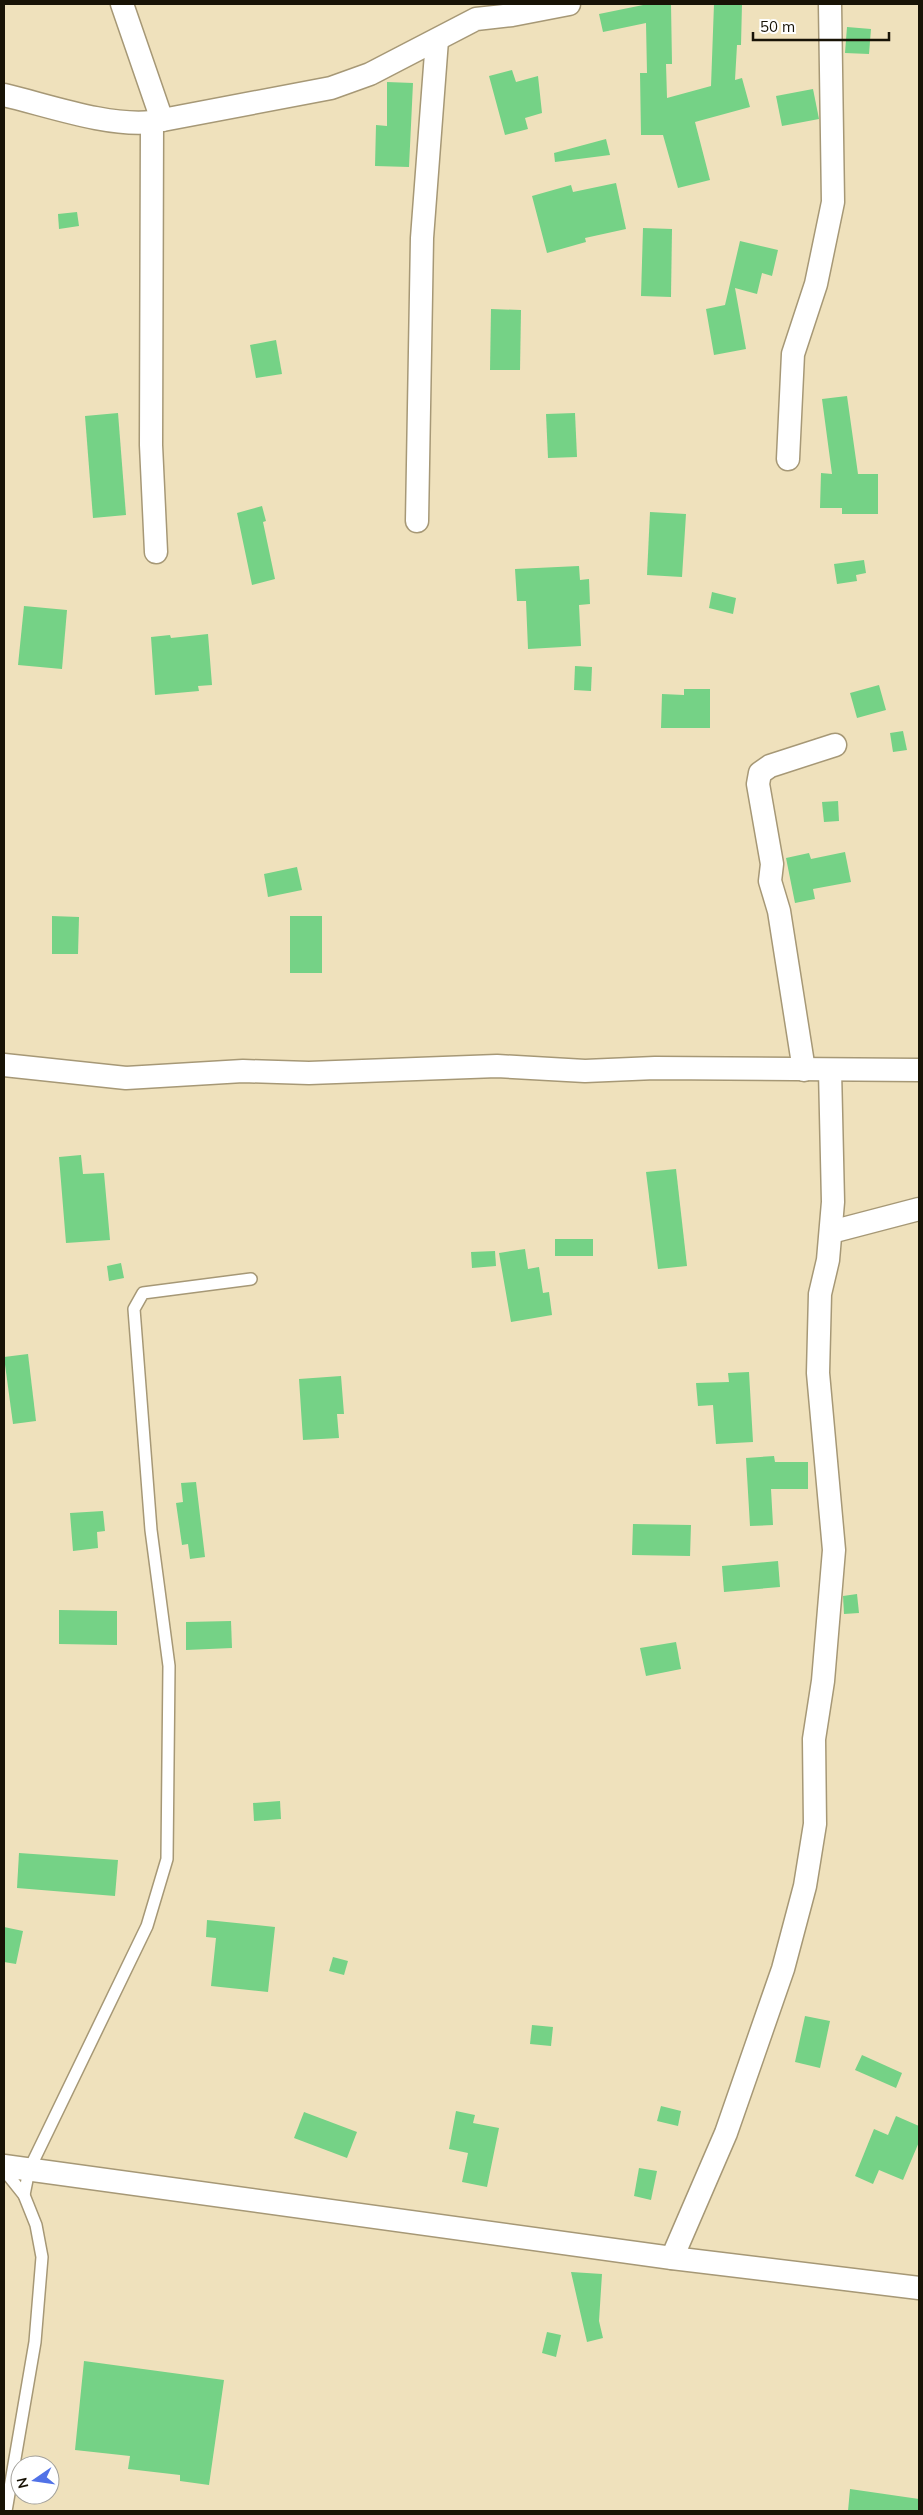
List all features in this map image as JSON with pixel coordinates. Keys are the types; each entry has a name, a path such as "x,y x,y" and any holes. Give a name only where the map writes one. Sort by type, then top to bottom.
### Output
{"street":[{"path":"122,4 157,121 151,445 156,552"},
{"path":"4,95 134,124 157,121 331,88 360,78 436,40 474,11 512,15 569,4"},
{"path":"788,459 793,354 816,284 833,202 830,4"},
{"path":"417,521 422,238 436,40"},
{"path":"804,1070 779,911 770,881 772,864 758,784 760,773 770,766 835,745"},
{"path":"4,1065 126,1078 243,1070 309,1073 497,1066 585,1071 656,1068 919,1070"},
{"path":"672,2258 726,2132 783,1968 805,1886 815,1824 814,1739 823,1682 834,1550 825,1440 820,1412 818,1373 820,1294 828,1260 833,1202 830,1070"},
{"path":"831,1232 919,1209"},
{"path":"4,2168 672,2258 919,2288"}],"lane":[{"path":"24,2195 29,2170 147,1926 167,1859 169,1666 152,1530 134,1309 143,1292 251,1279"},
{"path":"4,2168 24,2195 36,2225 42,2257 35,2342 6,2511"}],"building":[{"path":"648,4 671,4 672,64 666,64 667,98 711,86 714,4 742,4 741,45 737,45 735,80 742,78 750,107 695,122 710,180 678,188 663,135 641,135 640,73 647,73 646,23 603,32 599,14"},
{"path":"847,27 871,29 869,54 845,53"},
{"path":"512,70 516,82 538,76 542,113 525,118 528,129 505,135 489,76"},
{"path":"387,82 413,83 409,167 375,166 376,125 387,126"},
{"path":"813,89 819,119 782,126 776,96"},
{"path":"606,139 610,155 555,162 554,153"},
{"path":"616,183 626,229 585,238 586,242 547,253 532,196 571,185 573,192"},
{"path":"77,212 79,226 59,229 58,214"},
{"path":"643,228 672,229 671,297 641,296"},
{"path":"740,241 778,250 772,276 762,273 757,294 735,288 746,349 714,355 706,309 725,305"},
{"path":"491,309 521,310 520,370 490,370"},
{"path":"276,340 282,374 256,378 250,345"},
{"path":"847,396 858,474 878,474 878,514 842,514 842,508 820,508 821,473 832,474 822,399"},
{"path":"118,413 126,515 93,518 85,416"},
{"path":"575,413 577,457 548,458 546,414"},
{"path":"262,506 266,521 263,522 275,579 252,585 237,513"},
{"path":"650,512 686,514 682,577 647,575"},
{"path":"864,560 866,573 856,575 857,581 837,584 834,564"},
{"path":"579,566 580,580 589,579 590,604 579,605 581,646 528,649 526,601 517,601 515,569"},
{"path":"712,592 736,598 733,614 709,608"},
{"path":"24,606 67,610 62,669 18,665"},
{"path":"208,634 212,685 198,686 199,691 155,695 151,637 170,635 171,638"},
{"path":"575,666 592,667 591,691 574,690"},
{"path":"879,685 886,710 857,718 850,693"},
{"path":"684,689 710,689 710,728 661,728 662,694 684,695"},
{"path":"903,731 907,750 893,752 890,733"},
{"path":"838,801 839,821 824,822 822,802"},
{"path":"845,852 851,882 813,889 815,899 795,903 786,858 809,853 811,859"},
{"path":"297,867 302,890 268,897 264,874"},
{"path":"52,916 79,917 78,954 52,954"},
{"path":"290,916 322,916 322,973 290,973"},
{"path":"81,1155 83,1174 104,1173 110,1240 66,1243 59,1157"},
{"path":"676,1169 687,1266 658,1269 646,1172"},
{"path":"555,1239 593,1239 593,1256 555,1256"},
{"path":"525,1249 528,1269 539,1267 543,1293 549,1292 552,1315 511,1322 499,1253"},
{"path":"495,1251 496,1266 472,1268 471,1252"},
{"path":"121,1263 124,1278 109,1281 107,1266"},
{"path":"28,1354 36,1421 13,1424 4,1357"},
{"path":"749,1372 753,1442 716,1444 713,1405 698,1406 696,1383 729,1382 728,1373"},
{"path":"341,1376 344,1414 337,1414 339,1438 303,1440 299,1379"},
{"path":"774,1456 775,1462 808,1462 808,1489 771,1489 773,1525 750,1526 746,1458"},
{"path":"196,1482 205,1557 190,1559 188,1544 182,1545 176,1503 183,1502 181,1483"},
{"path":"103,1511 105,1531 97,1532 98,1548 73,1551 70,1513"},
{"path":"633,1524 691,1525 690,1556 632,1555"},
{"path":"778,1561 780,1587 724,1592 722,1566"},
{"path":"857,1594 859,1613 844,1614 843,1596"},
{"path":"59,1610 117,1611 117,1645 59,1644"},
{"path":"231,1621 232,1648 186,1650 186,1622"},
{"path":"676,1642 681,1669 646,1676 640,1648"},
{"path":"280,1801 281,1819 254,1821 253,1803"},
{"path":"19,1853 118,1860 115,1896 17,1888"},
{"path":"207,1920 275,1927 268,1992 211,1986 216,1938 206,1937"},
{"path":"4,1927 23,1931 16,1964 4,1962"},
{"path":"333,1957 348,1961 344,1975 329,1971"},
{"path":"805,2016 830,2021 820,2068 795,2062"},
{"path":"532,2025 553,2027 551,2046 530,2044"},
{"path":"862,2055 902,2073 896,2088 855,2070"},
{"path":"661,2106 681,2111 678,2126 657,2121"},
{"path":"456,2111 475,2115 473,2123 499,2128 487,2187 462,2182 468,2153 449,2149"},
{"path":"304,2112 357,2132 347,2158 294,2138"},
{"path":"896,2116 919,2126 919,2142 903,2180 879,2170 873,2184 855,2176 874,2129 888,2135"},
{"path":"639,2168 657,2171 651,2200 634,2196"},
{"path":"571,2272 602,2274 599,2321 603,2338 587,2342"},
{"path":"547,2332 561,2335 556,2357 542,2353"},
{"path":"84,2361 224,2380 209,2485 180,2481 180,2475 128,2469 130,2456 75,2450"},
{"path":"850,2489 919,2499 919,2511 848,2511"}]}
